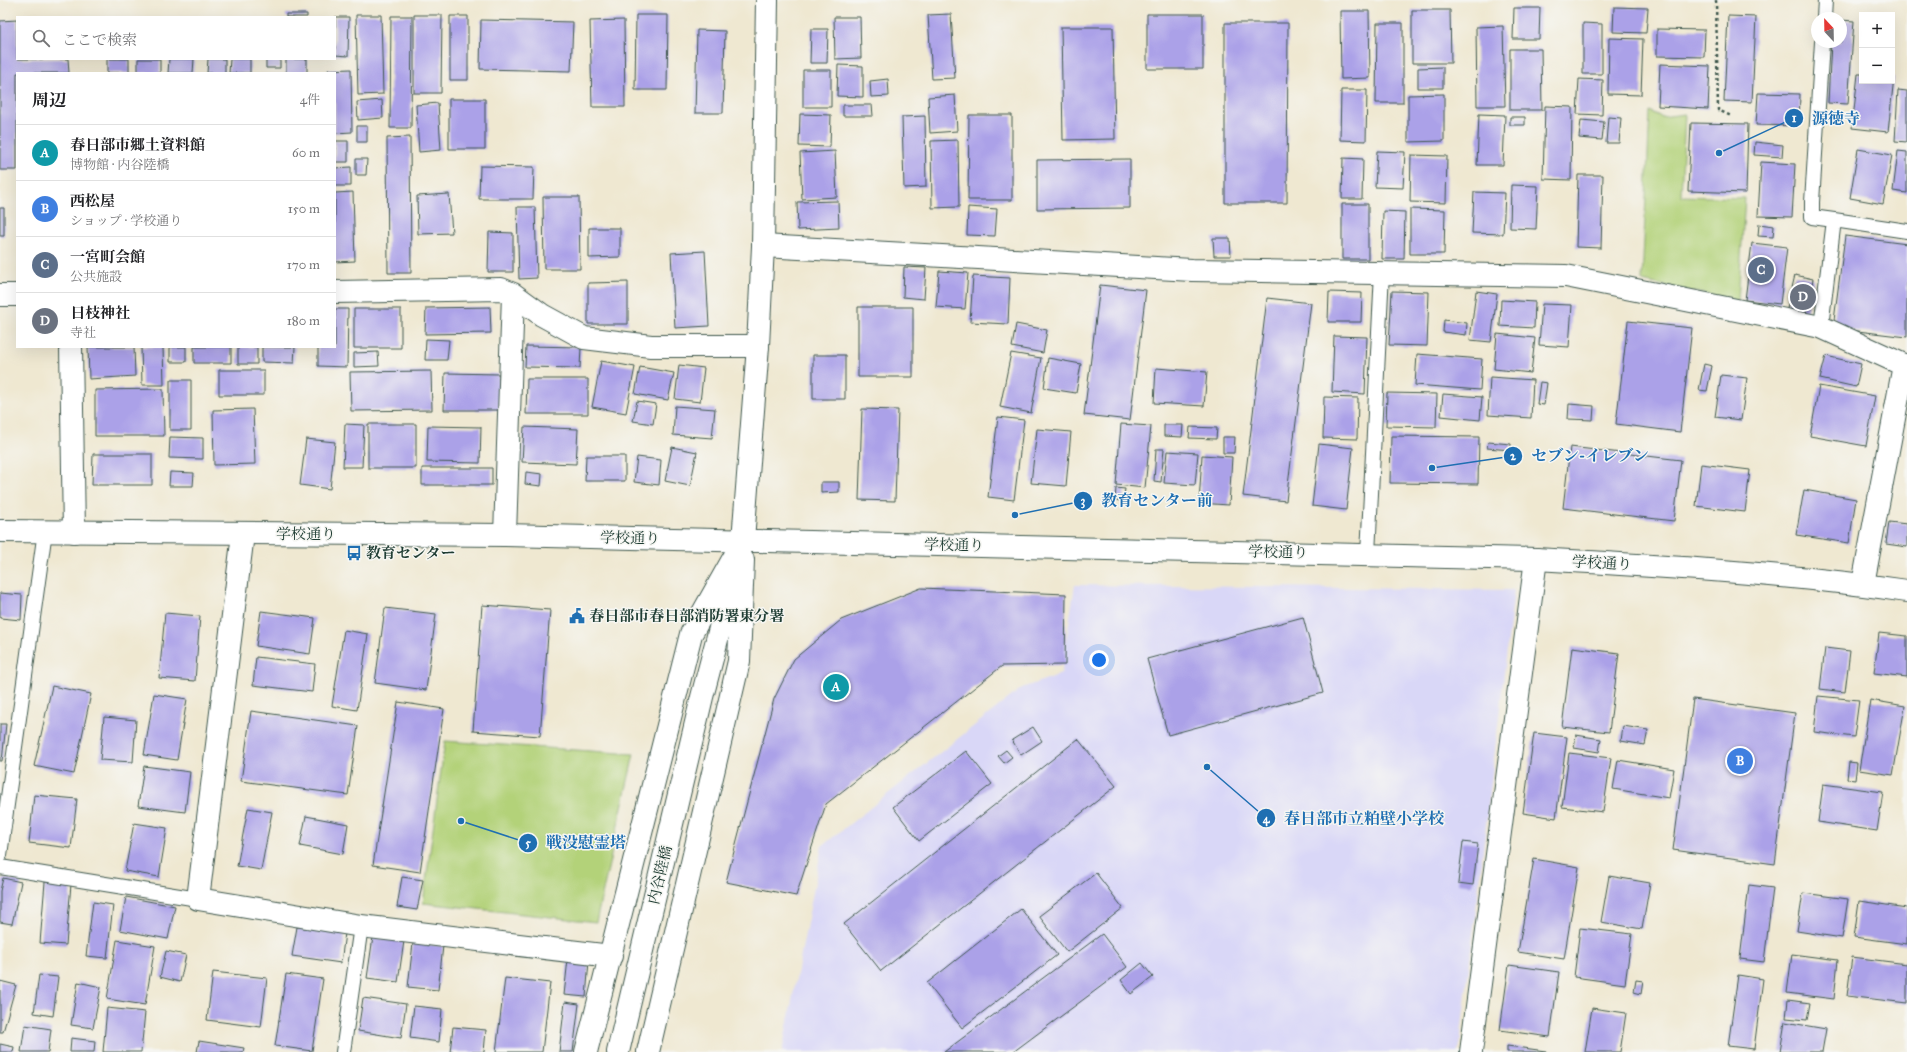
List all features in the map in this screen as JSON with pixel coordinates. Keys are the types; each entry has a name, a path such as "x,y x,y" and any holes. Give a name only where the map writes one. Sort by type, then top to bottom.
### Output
{"street":[{"path":"648,1052 739,661 743,540 758,346 763,246 767,0"},
{"path":"763,246 1192,270 1566,276 1822,327 1904,365 1863,584"},
{"path":"336,292 501,289 513,294 542,316 584,338 651,346 758,346"},
{"path":"505,535 513,294"},
{"path":"0,295 16,295"},
{"path":"71,348 74,532"},
{"name":"学校通り","path":"0,531 505,535 1536,559 1675,567 1863,584 1907,591"},
{"path":"243,534 198,899 361,926 611,956"},
{"path":"586,1052 691,634 743,540"},
{"name":"内谷陸橋","path":"618,1052 702,697 743,540"},
{"path":"1471,1052 1536,559"}],"lane":[{"path":"1824,12 1825,0"},
{"path":"1822,48 1812,217 1907,231"},
{"path":"1822,327 1834,220"},
{"path":"1368,554 1382,272"},
{"path":"0,855 45,531"},
{"path":"0,866 198,899"},
{"path":"343,1052 361,926"}],"path":[{"path":"1716,0 1718,110 1731,116"}],"shaded area":[{"path":"1075,585 1514,590 1459,1052 782,1052 822,846 1022,688 1061,674"}],"green space":[{"path":"1650,111 1661,117 1685,114 1681,196 1745,198 1738,301 1642,281"},
{"path":"445,741 634,754 596,922 423,903"}],"building":[{"path":"1614,7 1648,8 1646,33 1613,32"},
{"path":"1514,8 1540,8 1539,39 1513,39"},
{"path":"1412,10 1450,10 1451,63 1412,63"},
{"path":"1340,11 1369,11 1370,78 1341,79"},
{"path":"286,14 307,14 307,16 286,16"},
{"path":"951,14 955,78 932,79 928,15"},
{"path":"1147,14 1203,14 1203,69 1147,69"},
{"path":"356,15 381,15 383,94 358,95"},
{"path":"414,15 442,15 441,93 414,93"},
{"path":"636,15 668,15 667,90 635,90"},
{"path":"391,16 412,16 411,128 390,128"},
{"path":"450,16 468,16 468,80 450,80"},
{"path":"1728,16 1756,17 1752,102 1724,101"},
{"path":"336,17 349,17 348,56 336,55"},
{"path":"834,17 860,17 861,58 835,59"},
{"path":"16,20 16,60 68,60 69,72 16,72 16,170 0,170 0,21"},
{"path":"481,20 573,22 571,71 480,69"},
{"path":"624,20 625,107 592,107 590,21"},
{"path":"1847,20 1854,21 1848,104 1828,103 1831,48 1847,48"},
{"path":"1225,23 1288,23 1287,203 1225,203"},
{"path":"1377,23 1403,23 1403,103 1376,103"},
{"path":"1583,23 1602,24 1602,74 1583,74"},
{"path":"1503,26 1505,106 1477,106 1476,27"},
{"path":"1061,27 1113,27 1115,139 1063,140"},
{"path":"811,29 828,29 827,63 810,63"},
{"path":"1657,29 1705,30 1704,57 1657,56"},
{"path":"697,30 725,31 723,113 695,113"},
{"path":"1609,38 1643,39 1641,95 1608,94"},
{"path":"1510,49 1541,49 1542,110 1510,110"},
{"path":"107,60 129,60 129,72 107,72"},
{"path":"138,60 160,60 160,72 138,72"},
{"path":"169,60 194,60 193,72 168,72"},
{"path":"208,60 225,60 225,72 207,72"},
{"path":"230,60 250,60 250,72 229,72"},
{"path":"266,60 280,60 280,68 266,68"},
{"path":"286,60 307,60 307,72 286,72"},
{"path":"1660,64 1710,66 1708,109 1658,106"},
{"path":"838,65 863,66 863,97 837,96"},
{"path":"1443,67 1443,88 1418,88 1418,68"},
{"path":"351,69 352,132 336,133 336,72 328,72 328,70"},
{"path":"803,70 831,70 831,107 803,107"},
{"path":"1858,74 1859,84 1893,84 1888,132 1852,128"},
{"path":"888,79 889,96 871,97 870,81"},
{"path":"1579,79 1603,80 1602,115 1577,114"},
{"path":"1341,90 1367,90 1366,141 1340,140"},
{"path":"1898,90 1907,91 1907,142 1895,141"},
{"path":"1758,93 1800,94 1799,126 1756,125"},
{"path":"1444,94 1444,141 1408,142 1408,95"},
{"path":"955,95 957,131 930,133 928,97"},
{"path":"449,99 485,99 485,149 449,149"},
{"path":"382,100 383,118 358,120 357,102"},
{"path":"438,103 441,150 419,152 416,105"},
{"path":"843,105 872,105 873,116 843,116"},
{"path":"1545,106 1572,107 1571,180 1543,179"},
{"path":"800,114 831,115 830,147 799,146"},
{"path":"1479,114 1505,115 1503,165 1477,165"},
{"path":"969,115 1012,115 1012,200 968,200"},
{"path":"925,116 926,187 904,188 902,117"},
{"path":"1510,117 1525,117 1525,125 1510,125"},
{"path":"1608,117 1621,118 1619,143 1606,143"},
{"path":"1581,120 1604,122 1602,140 1579,138"},
{"path":"1691,123 1748,124 1746,193 1688,191"},
{"path":"357,126 367,126 367,142 357,142"},
{"path":"410,137 411,273 388,273 387,138"},
{"path":"958,140 959,207 932,208 931,141"},
{"path":"336,141 348,141 348,162 336,162"},
{"path":"1755,142 1783,145 1782,157 1754,155"},
{"path":"1858,149 1892,155 1883,204 1850,198"},
{"path":"835,151 837,197 802,199 800,153"},
{"path":"1377,151 1405,152 1403,188 1375,187"},
{"path":"1898,151 1907,152 1907,193 1893,191"},
{"path":"1411,155 1447,156 1446,203 1410,202"},
{"path":"1343,158 1363,159 1362,199 1342,199"},
{"path":"356,159 367,159 366,175 356,175"},
{"path":"1130,159 1130,208 1037,209 1037,160"},
{"path":"1761,162 1795,164 1792,217 1758,216"},
{"path":"480,166 534,167 533,199 479,199"},
{"path":"351,167 351,186 336,186 336,168"},
{"path":"1578,175 1603,175 1601,248 1576,247"},
{"path":"1511,185 1538,186 1536,229 1510,228"},
{"path":"353,192 355,261 336,262 336,193"},
{"path":"1474,192 1505,193 1503,234 1472,233"},
{"path":"449,194 452,233 418,234 417,196"},
{"path":"543,197 579,197 580,269 544,269"},
{"path":"838,201 839,228 798,230 797,202"},
{"path":"1342,204 1368,204 1368,259 1342,259"},
{"path":"517,207 535,207 537,278 519,279"},
{"path":"968,207 997,209 995,236 967,235"},
{"path":"0,208 4,208 4,236 0,236"},
{"path":"1410,209 1445,210 1444,254 1410,254"},
{"path":"1383,211 1405,212 1404,259 1382,259"},
{"path":"1759,224 1774,226 1773,237 1758,236"},
{"path":"589,228 620,228 620,257 589,258"},
{"path":"489,232 513,233 513,272 488,272"},
{"path":"1845,236 1907,244 1907,337 1833,328"},
{"path":"1213,238 1230,238 1231,256 1214,256"},
{"path":"1752,243 1787,247 1780,304 1745,300"},
{"path":"705,251 709,326 675,328 671,253"},
{"path":"904,267 926,268 924,299 903,297"},
{"path":"939,271 968,273 965,309 936,307"},
{"path":"1795,275 1813,279 1806,313 1787,309"},
{"path":"973,276 1010,278 1008,324 970,322"},
{"path":"628,282 628,324 588,324 588,283"},
{"path":"1100,285 1146,290 1130,420 1084,415"},
{"path":"1392,291 1429,292 1427,346 1389,345"},
{"path":"1476,291 1497,294 1491,342 1470,340"},
{"path":"1329,292 1362,293 1361,322 1328,322"},
{"path":"1267,298 1311,303 1286,501 1243,496"},
{"path":"1501,300 1535,302 1534,328 1500,326"},
{"path":"1542,304 1572,305 1569,347 1539,345"},
{"path":"490,307 491,333 425,334 426,308"},
{"path":"858,307 913,307 913,377 858,377"},
{"path":"336,309 348,309 347,367 318,366 318,348 336,348"},
{"path":"354,309 401,309 401,348 354,348"},
{"path":"1444,320 1467,323 1466,335 1443,332"},
{"path":"1628,321 1692,328 1680,432 1616,424"},
{"path":"1016,324 1047,330 1043,353 1012,347"},
{"path":"1497,334 1535,338 1531,373 1494,369"},
{"path":"1334,336 1367,337 1365,394 1332,392"},
{"path":"426,339 449,340 447,360 425,360"},
{"path":"526,346 581,347 580,368 525,367"},
{"path":"88,348 134,348 135,376 89,379"},
{"path":"141,348 163,348 164,385 142,385"},
{"path":"170,348 186,348 186,362 170,362"},
{"path":"194,348 231,348 231,363 194,363"},
{"path":"238,348 257,348 257,364 238,364"},
{"path":"262,348 295,348 294,363 262,362"},
{"path":"378,352 379,366 354,367 354,353"},
{"path":"1011,353 1041,358 1031,413 1000,407"},
{"path":"1417,354 1482,359 1480,390 1415,385"},
{"path":"813,355 845,355 845,399 813,399"},
{"path":"1826,356 1861,364 1856,387 1820,379"},
{"path":"1048,358 1081,364 1076,393 1044,388"},
{"path":"601,361 635,367 626,413 592,407"},
{"path":"1704,364 1712,366 1707,391 1699,390"},
{"path":"679,365 704,368 700,402 675,399"},
{"path":"640,367 674,373 668,400 635,394"},
{"path":"1156,368 1207,372 1204,406 1154,403"},
{"path":"219,370 264,370 264,395 219,395"},
{"path":"431,371 432,410 351,411 350,372"},
{"path":"445,373 499,374 499,410 444,410"},
{"path":"1721,375 1747,378 1741,420 1715,417"},
{"path":"1490,377 1533,380 1531,418 1488,415"},
{"path":"527,379 588,379 588,414 526,414"},
{"path":"170,380 191,380 191,430 170,430"},
{"path":"1540,382 1547,383 1544,405 1537,404"},
{"path":"1819,386 1875,396 1866,446 1810,436"},
{"path":"163,389 164,436 95,436 95,390"},
{"path":"1387,393 1437,394 1436,427 1386,426"},
{"path":"1443,394 1482,397 1480,420 1441,416"},
{"path":"1324,397 1358,398 1357,439 1323,438"},
{"path":"637,401 656,404 653,424 633,421"},
{"path":"1569,404 1594,406 1593,420 1568,419"},
{"path":"675,406 715,409 712,438 673,435"},
{"path":"253,409 255,464 214,465 213,410"},
{"path":"862,409 898,410 895,501 859,500"},
{"path":"998,417 1024,420 1014,500 988,497"},
{"path":"345,424 364,425 362,467 343,467"},
{"path":"368,424 416,424 416,468 368,468"},
{"path":"1121,424 1151,426 1145,488 1116,485"},
{"path":"1164,425 1183,425 1182,437 1164,436"},
{"path":"428,426 481,427 480,463 427,462"},
{"path":"524,427 578,429 576,464 522,462"},
{"path":"1190,427 1217,428 1216,439 1189,438"},
{"path":"1037,429 1071,432 1066,486 1031,483"},
{"path":"1391,436 1479,437 1478,484 1390,483"},
{"path":"170,437 203,438 203,459 169,458"},
{"path":"1223,437 1235,437 1234,453 1223,453"},
{"path":"306,439 335,442 330,489 300,485"},
{"path":"1488,442 1511,444 1511,450 1487,448"},
{"path":"1319,444 1353,448 1346,510 1312,506"},
{"path":"672,447 697,452 690,486 665,481"},
{"path":"1570,447 1681,460 1674,521 1563,508"},
{"path":"1156,449 1164,449 1161,482 1154,481"},
{"path":"1167,451 1198,453 1195,485 1164,483"},
{"path":"93,454 152,454 152,485 92,485"},
{"path":"1202,455 1232,457 1229,505 1199,503"},
{"path":"586,456 625,456 625,481 585,481"},
{"path":"637,457 661,460 659,485 634,482"},
{"path":"1701,464 1750,470 1745,512 1696,506"},
{"path":"422,468 492,468 492,485 422,485"},
{"path":"170,472 194,473 193,486 169,486"},
{"path":"526,472 542,474 541,486 525,484"},
{"path":"821,482 839,482 839,492 821,493"},
{"path":"1116,488 1125,489 1123,501 1115,500"},
{"path":"1804,490 1856,499 1849,543 1796,535"},
{"path":"1889,522 1907,524 1907,547 1886,544"},
{"path":"921,588 1066,594 1065,665 1002,666 826,804 796,896 726,882 774,699 794,659 841,620"},
{"path":"0,593 22,595 21,620 0,618"},
{"path":"482,605 550,610 540,736 473,731"},
{"path":"385,608 436,614 426,690 375,683"},
{"path":"261,611 315,618 310,654 256,646"},
{"path":"165,613 200,616 195,681 159,678"},
{"path":"1303,617 1323,693 1168,735 1147,659"},
{"path":"344,630 368,634 357,710 332,706"},
{"path":"1879,633 1907,636 1907,677 1874,673"},
{"path":"1572,647 1619,653 1609,732 1562,727"},
{"path":"1825,648 1850,651 1845,692 1820,689"},
{"path":"256,657 315,664 312,692 253,685"},
{"path":"52,686 91,694 74,774 34,766"},
{"path":"154,694 187,699 177,760 144,755"},
{"path":"1818,696 1859,700 1854,737 1814,732"},
{"path":"1693,699 1795,713 1775,864 1673,850"},
{"path":"1870,700 1905,706 1893,775 1859,770"},
{"path":"398,702 444,709 420,872 373,865"},
{"path":"251,711 358,726 348,795 241,781"},
{"path":"104,717 136,720 133,762 100,760"},
{"path":"0,724 6,724 2,761 0,761"},
{"path":"1623,726 1648,730 1645,745 1621,741"},
{"path":"1033,727 1042,741 1021,755 1012,740"},
{"path":"1534,733 1567,737 1556,818 1523,813"},
{"path":"1576,735 1601,739 1599,752 1574,748"},
{"path":"1078,739 1116,786 881,971 844,924"},
{"path":"1006,750 1012,757 1004,763 998,756"},
{"path":"966,751 992,784 919,841 893,807"},
{"path":"1569,753 1611,758 1603,812 1562,807"},
{"path":"1618,760 1674,769 1669,798 1613,789"},
{"path":"1849,762 1857,763 1855,780 1847,779"},
{"path":"144,766 190,772 185,812 138,806"},
{"path":"1823,784 1883,792 1877,831 1818,822"},
{"path":"34,795 77,799 71,848 29,843"},
{"path":"248,808 272,812 261,870 237,866"},
{"path":"306,816 348,824 343,854 300,846"},
{"path":"134,823 167,828 159,877 125,871"},
{"path":"1463,842 1478,844 1473,885 1458,883"},
{"path":"1534,859 1579,867 1564,959 1518,952"},
{"path":"1096,873 1123,908 1067,952 1039,916"},
{"path":"1609,876 1650,883 1642,929 1601,922"},
{"path":"402,877 423,880 417,910 397,907"},
{"path":"3,878 21,882 12,924 0,922 0,891"},
{"path":"45,882 71,884 66,945 40,943"},
{"path":"1749,885 1773,888 1764,962 1740,959"},
{"path":"1803,893 1848,899 1842,938 1797,931"},
{"path":"126,897 175,906 168,939 120,930"},
{"path":"1859,901 1907,908 1907,944 1854,937"},
{"path":"93,902 113,905 107,958 86,956"},
{"path":"1021,909 1057,955 962,1028 927,983"},
{"path":"297,927 345,933 341,963 292,956"},
{"path":"1580,928 1632,934 1625,984 1574,977"},
{"path":"1102,934 1127,967 1013,1052 944,1052"},
{"path":"373,937 404,941 398,982 367,978"},
{"path":"117,940 155,946 145,1005 107,999"},
{"path":"413,943 443,946 438,990 408,987"},
{"path":"166,951 186,955 180,982 160,977"},
{"path":"1792,954 1838,960 1834,999 1787,993"},
{"path":"1852,957 1907,964 1907,1003 1847,996"},
{"path":"568,959 589,961 586,997 564,995"},
{"path":"1142,963 1153,977 1131,994 1121,980"},
{"path":"1509,965 1559,972 1550,1037 1500,1030"},
{"path":"213,972 267,978 261,1027 207,1020"},
{"path":"286,974 323,979 312,1051 275,1046"},
{"path":"39,975 58,977 53,1016 34,1013"},
{"path":"1738,975 1763,979 1754,1049 1728,1046"},
{"path":"505,978 550,983 542,1052 496,1052"},
{"path":"1636,980 1643,981 1641,994 1634,992"},
{"path":"0,981 16,985 3,1032 0,1032"},
{"path":"78,982 101,987 93,1028 71,1025"},
{"path":"363,998 406,1004 401,1038 358,1031"},
{"path":"1788,1000 1810,1003 1807,1020 1786,1018"},
{"path":"565,1002 579,1004 573,1052 559,1052"},
{"path":"414,1006 442,1009 439,1042 410,1038"},
{"path":"107,1008 145,1012 141,1052 103,1052"},
{"path":"1592,1008 1626,1013 1620,1052 1585,1052"},
{"path":"1785,1022 1826,1029 1822,1052 1780,1052"},
{"path":"25,1025 51,1029 48,1052 21,1052"},
{"path":"453,1027 486,1030 484,1052 450,1052"},
{"path":"71,1038 95,1041 94,1052 70,1052"},
{"path":"199,1041 244,1048 243,1052 197,1052"},
{"path":"0,1044 14,1047 13,1052 0,1052"},
{"path":"1507,1046 1546,1051 1546,1052 1507,1052"}],"place":[{"name":"源徳寺","path":"1719,153"},
{"name":"一宮町会館","path":"1761,270"},
{"name":"日枝神社","path":"1803,297"},
{"name":"セブン-イレブン","path":"1432,468"},
{"name":"教育センター前","path":"1015,515"},
{"name":"教育センター","path":"354,553"},
{"name":"春日部市春日部消防署東分署","path":"577,616"},
{"name":"春日部市郷土資料館","path":"836,687"},
{"name":"西松屋","path":"1740,761"},
{"name":"春日部市立粕壁小学校","path":"1207,767"},
{"name":"戦没慰霊塔","path":"461,821"}]}
